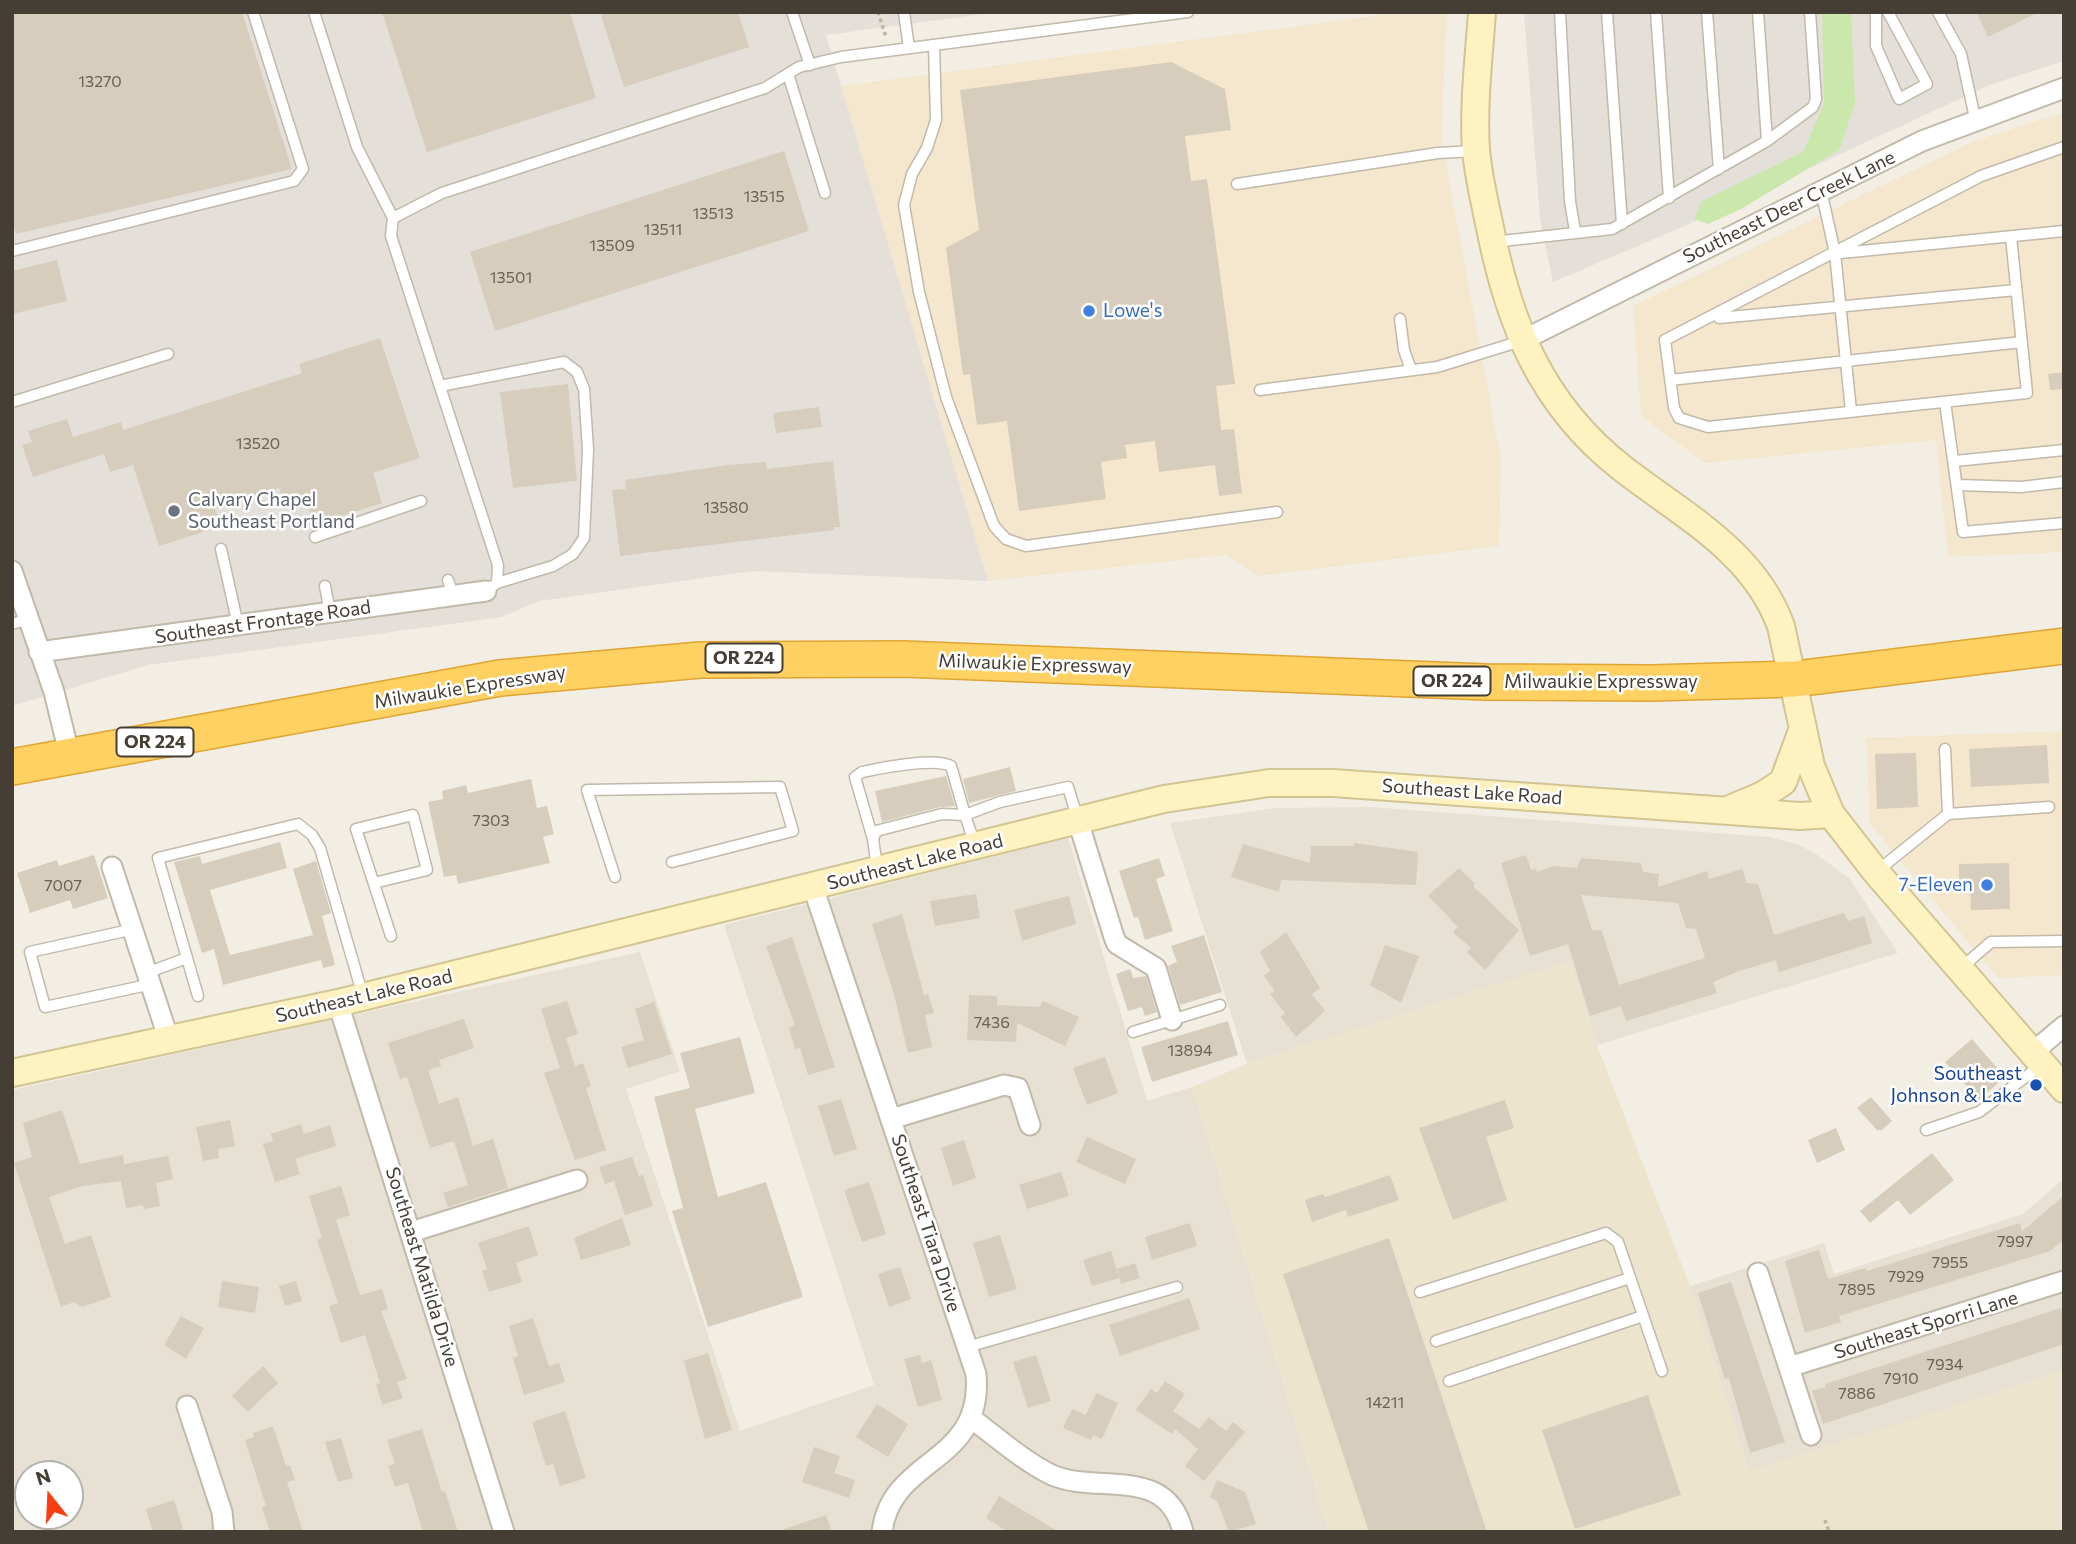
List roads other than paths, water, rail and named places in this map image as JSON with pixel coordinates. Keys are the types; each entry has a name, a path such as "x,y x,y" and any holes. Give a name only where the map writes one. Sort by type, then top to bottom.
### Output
{"highway":[{"name":"Milwaukie Expressway","path":"12,767 500,678 700,660 903,659 1486,682 1640,683 1795,680 2064,646"}],"street":[{"path":"1482,12 1476,151 1492,242 1507,302 1521,341 1550,389 1571,416 1620,466 1715,535 1741,559 1773,603 1795,680 1815,780 1831,814 1876,872 2064,1089"},
{"name":"Southeast Deer Creek Lane","path":"1521,341 1821,190 1975,118 2064,88"},
{"path":"14,583 20,621 40,653 54,692 70,757"},
{"name":"Southeast Frontage Road","path":"40,653 330,613 451,588 492,587"},
{"path":"1727,810 1763,795 1783,782 1803,728"},
{"name":"Southeast Lake Road","path":"12,1073 364,997 1195,793 1269,783 1360,784 1800,816 1831,814"},
{"path":"1078,821 1117,944 1156,968 1172,1020"},
{"path":"112,867 169,1040"},
{"name":"Southeast Tiara Drive","path":"813,887 976,1374 978,1398 972,1419 958,1441 896,1494 883,1518 882,1532"},
{"name":"Southeast Matilda Drive","path":"338,1003 503,1532"},
{"path":"2038,1058 2064,1026"},
{"path":"891,1119 1004,1085 1018,1087 1030,1125"},
{"path":"411,1232 577,1180"},
{"path":"1758,1273 1811,1435"},
{"name":"Southeast Sporri Lane","path":"1789,1367 2064,1281"},
{"path":"187,1406 222,1512 224,1532"},
{"path":"972,1419 1027,1461 1052,1475 1092,1485 1137,1485 1154,1492 1168,1503 1183,1532"}],"lane":[{"path":"12,251 294,180 303,169 253,12"},
{"path":"314,12 357,147 393,218 391,236 498,565 492,587"},
{"path":"792,12 810,65"},
{"path":"904,12 909,48"},
{"path":"393,218 442,193 765,88 810,65 890,50 1147,15 1188,12"},
{"path":"1560,12 1570,201 1575,231"},
{"path":"1607,12 1622,224"},
{"path":"1656,12 1669,198"},
{"path":"1707,12 1719,169"},
{"path":"1758,12 1767,141"},
{"path":"1492,242 1612,229 1767,141 1813,107 1816,99 1810,12"},
{"path":"1876,12 1875,46 1899,99 1927,84 1888,12"},
{"path":"1938,12 1961,54 1975,118"},
{"path":"934,45 936,120 927,148 912,174 904,205 919,292 946,397 994,526 1006,539 1026,546 1277,512"},
{"path":"788,74 825,193"},
{"path":"2011,237 2027,393 1708,427 1679,418 1670,380 1665,340 1982,176 2064,147"},
{"path":"1237,184 1438,153 1476,151"},
{"path":"1821,190 1835,253 1851,411"},
{"path":"1835,253 2064,232"},
{"path":"1711,318 2016,290"},
{"path":"1400,319 1404,350 1411,370"},
{"path":"1260,390 1451,364 1521,341"},
{"path":"1670,380 2022,342"},
{"path":"12,402 168,354"},
{"path":"440,386 564,362 577,372 584,389 588,450 584,538 573,554 553,566 492,587"},
{"path":"1945,402 1963,532 2064,523"},
{"path":"1955,461 2064,450"},
{"path":"1958,485 2021,487 2064,482"},
{"path":"314,537 421,501"},
{"path":"221,549 238,625"},
{"path":"325,586 330,613"},
{"path":"1945,749 1948,814"},
{"path":"877,871 874,835 856,785 855,777 862,772 944,763 953,773 976,847"},
{"path":"615,877 587,790 780,787 793,831 672,862"},
{"path":"874,835 942,814 965,815 1000,802 1068,787 1073,796 1078,821"},
{"path":"1876,872 1948,814 2049,807"},
{"path":"374,883 427,870 412,816 356,829 391,936"},
{"path":"198,996 158,858 298,824 312,835 320,848 364,997"},
{"path":"134,929 30,953 44,1007 150,978 187,958"},
{"path":"1960,969 1991,942 2064,941"},
{"path":"1133,1032 1220,1005"},
{"path":"1926,1130 1979,1112 2038,1058"},
{"path":"1420,1292 1606,1233 1618,1242 1662,1371"},
{"path":"1436,1341 1630,1278"},
{"path":"967,1347 1177,1287"},
{"path":"1449,1381 1643,1316"}],"place":[{"name":"Lowe's","path":"1089,311"},
{"name":"Calvary Chapel Southeast Portland","path":"174,511"},
{"name":"7-Eleven","path":"1987,885"},
{"name":"Southeast Johnson & Lake","path":"2036,1085"}]}
